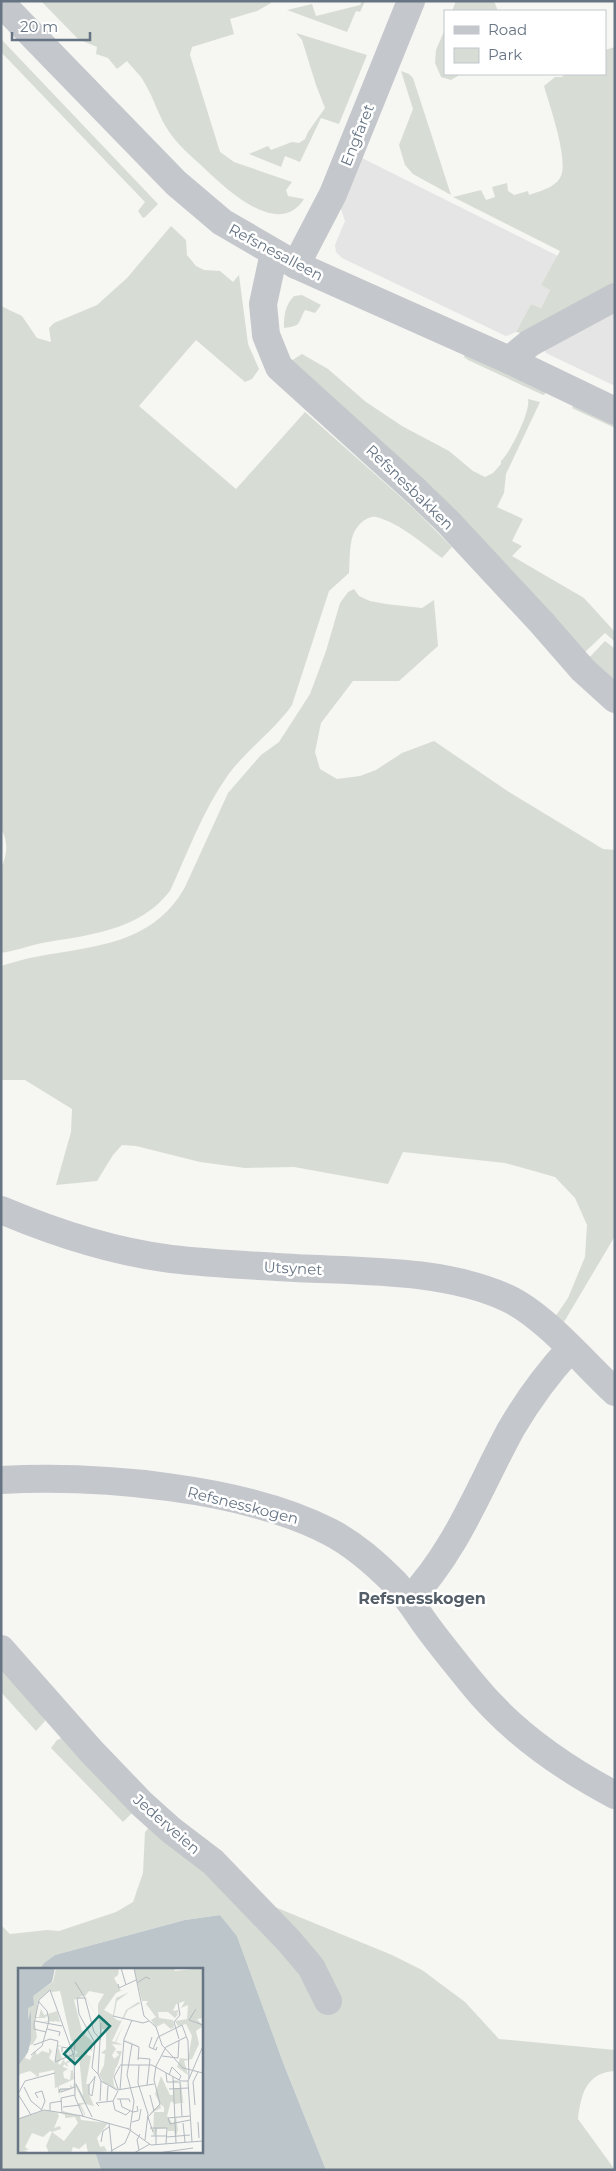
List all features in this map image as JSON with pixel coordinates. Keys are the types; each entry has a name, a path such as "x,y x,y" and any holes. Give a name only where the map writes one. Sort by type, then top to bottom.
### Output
{"street":[{"name":"Engfaret","path":"285,259 333,194 411,1"},
{"name":"Refsnesalleen","path":"1,3 189,195 222,222 285,259 509,360 615,411"},
{"name":"Refsnesbakken","path":"285,259 263,304 264,330 271,351 279,366 424,498 542,623 583,670 615,699"},
{"path":"509,360 530,343 615,297"},
{"name":"Utsynet","path":"1,1210 64,1233 106,1245 170,1258 278,1267 381,1272 454,1281 480,1287 509,1299 531,1314 615,1392"},
{"path":"409,1600 428,1580 452,1543 534,1391 570,1349"},
{"name":"Refsnesskogen","path":"1,1480 95,1480 150,1485 212,1495 261,1506 307,1521 350,1544 367,1556 409,1600 472,1684 512,1726 553,1759 615,1795"},
{"name":"Jederveien","path":"1,1649 92,1752 142,1804 171,1830 213,1862 289,1941 311,1968 328,2001"}],"shaded area":[{"path":"362,158 558,256 541,285 550,290 541,308 531,304 516,332 506,336 342,258 336,252 335,245 345,221 341,209"},
{"path":"615,308 615,386 546,353 543,348"},
{"path":"220,1915 237,1936 284,2065 326,2170 101,2170 96,2154 202,2154 202,1968 40,1968 55,1955 185,1920"}],"green space":[{"path":"41,1 271,1 271,3 257,11 230,19 234,34 192,47 190,55 220,152 234,162 292,182 286,190 288,196 304,199 293,210 280,214 266,212 252,206 237,196 185,151 174,138 166,127 142,79 127,61 117,69 108,58 96,54 97,47 78,39"},
{"path":"362,1 365,1 360,12 356,11 347,32 287,10 312,4 316,16 360,5"},
{"path":"456,1 494,1 498,10 452,10"},
{"path":"444,31 444,75 459,75 451,80 441,77 435,63 436,50"},
{"path":"296,33 367,55 339,124 321,118 300,162 285,156 281,167 249,154 268,146 271,150 292,142 299,143 305,139 325,108 302,40"},
{"path":"1,39 158,204 145,217 143,218 138,211 145,202 1,52"},
{"path":"615,47 615,288 525,334 516,332 531,304 541,308 550,290 541,285 560,251 453,197 481,190 486,200 495,197 492,187 507,183 508,191 514,195 528,191 529,195 554,184 560,178 562,170 561,147 544,86 555,77 562,77 564,75 606,75 606,50"},
{"path":"401,71 413,78 451,195 413,174 405,165 399,145 413,109"},
{"path":"171,226 186,240 187,255 196,266 204,270 220,271 233,282 239,275 248,344 259,369 252,379 245,382 196,340 139,406 236,489 305,412 412,507 452,547 442,558 411,534 394,524 376,517 362,522 354,532 352,539 349,573 329,591 292,705 235,766 219,788 196,832 170,891 143,915 112,929 1,953 1,868 6,849 4,834 1,829 1,306 22,316 37,338 51,342 49,328 54,323 97,305 127,278"},
{"path":"302,295 321,305 315,313 305,310 296,325 284,328 285,314 289,303 294,296"},
{"path":"302,354 328,369 366,402 402,426 449,451 473,471 485,477 493,473 501,464 514,441 526,413 528,399 540,402 506,474 504,493 497,507 523,519 512,541 522,546 512,556 584,598 615,632 615,642 605,633 582,655 291,361"},
{"path":"465,354 547,390 543,395 468,360 464,357"},
{"path":"574,405 615,422 615,428 572,408"},
{"path":"354,589 359,596 370,601 386,604 422,608 434,600 438,646 399,681 353,681 321,723 315,752 320,769 337,779 360,776 376,770 402,753 434,741 509,792 603,849 615,850 615,1236 564,1322 555,1317 568,1298 585,1257 587,1225 575,1198 555,1177 505,1163 403,1152 388,1184 294,1167 245,1168 200,1162 136,1146 122,1145 113,1155 97,1181 56,1185 71,1132 72,1109 25,1080 1,1080 1,966 120,940 139,932 156,921 172,906 185,887 228,793 261,755 279,742 310,694 326,651 340,603 348,592"},
{"path":"605,641 615,649 615,683 587,660"},
{"path":"1,1668 43,1715 45,1721 36,1731 1,1692"},
{"path":"62,1738 133,1812 123,1822 51,1748 57,1740"},
{"path":"153,1823 270,1905 392,1955 422,1970 465,2002 499,2039 615,2050 615,2071 597,2076 591,2080 583,2093 578,2119 615,2170 326,2170 284,2065 237,1936 220,1915 185,1920 55,1955 40,1968 18,1968 18,2154 96,2154 101,2170 1,2170 1,1925 10,1934 47,1930 59,1931 116,1912 133,1902 143,1873 145,1832"}],"district":[{"name":"Refsnesskogen","path":"422,1598"}]}
